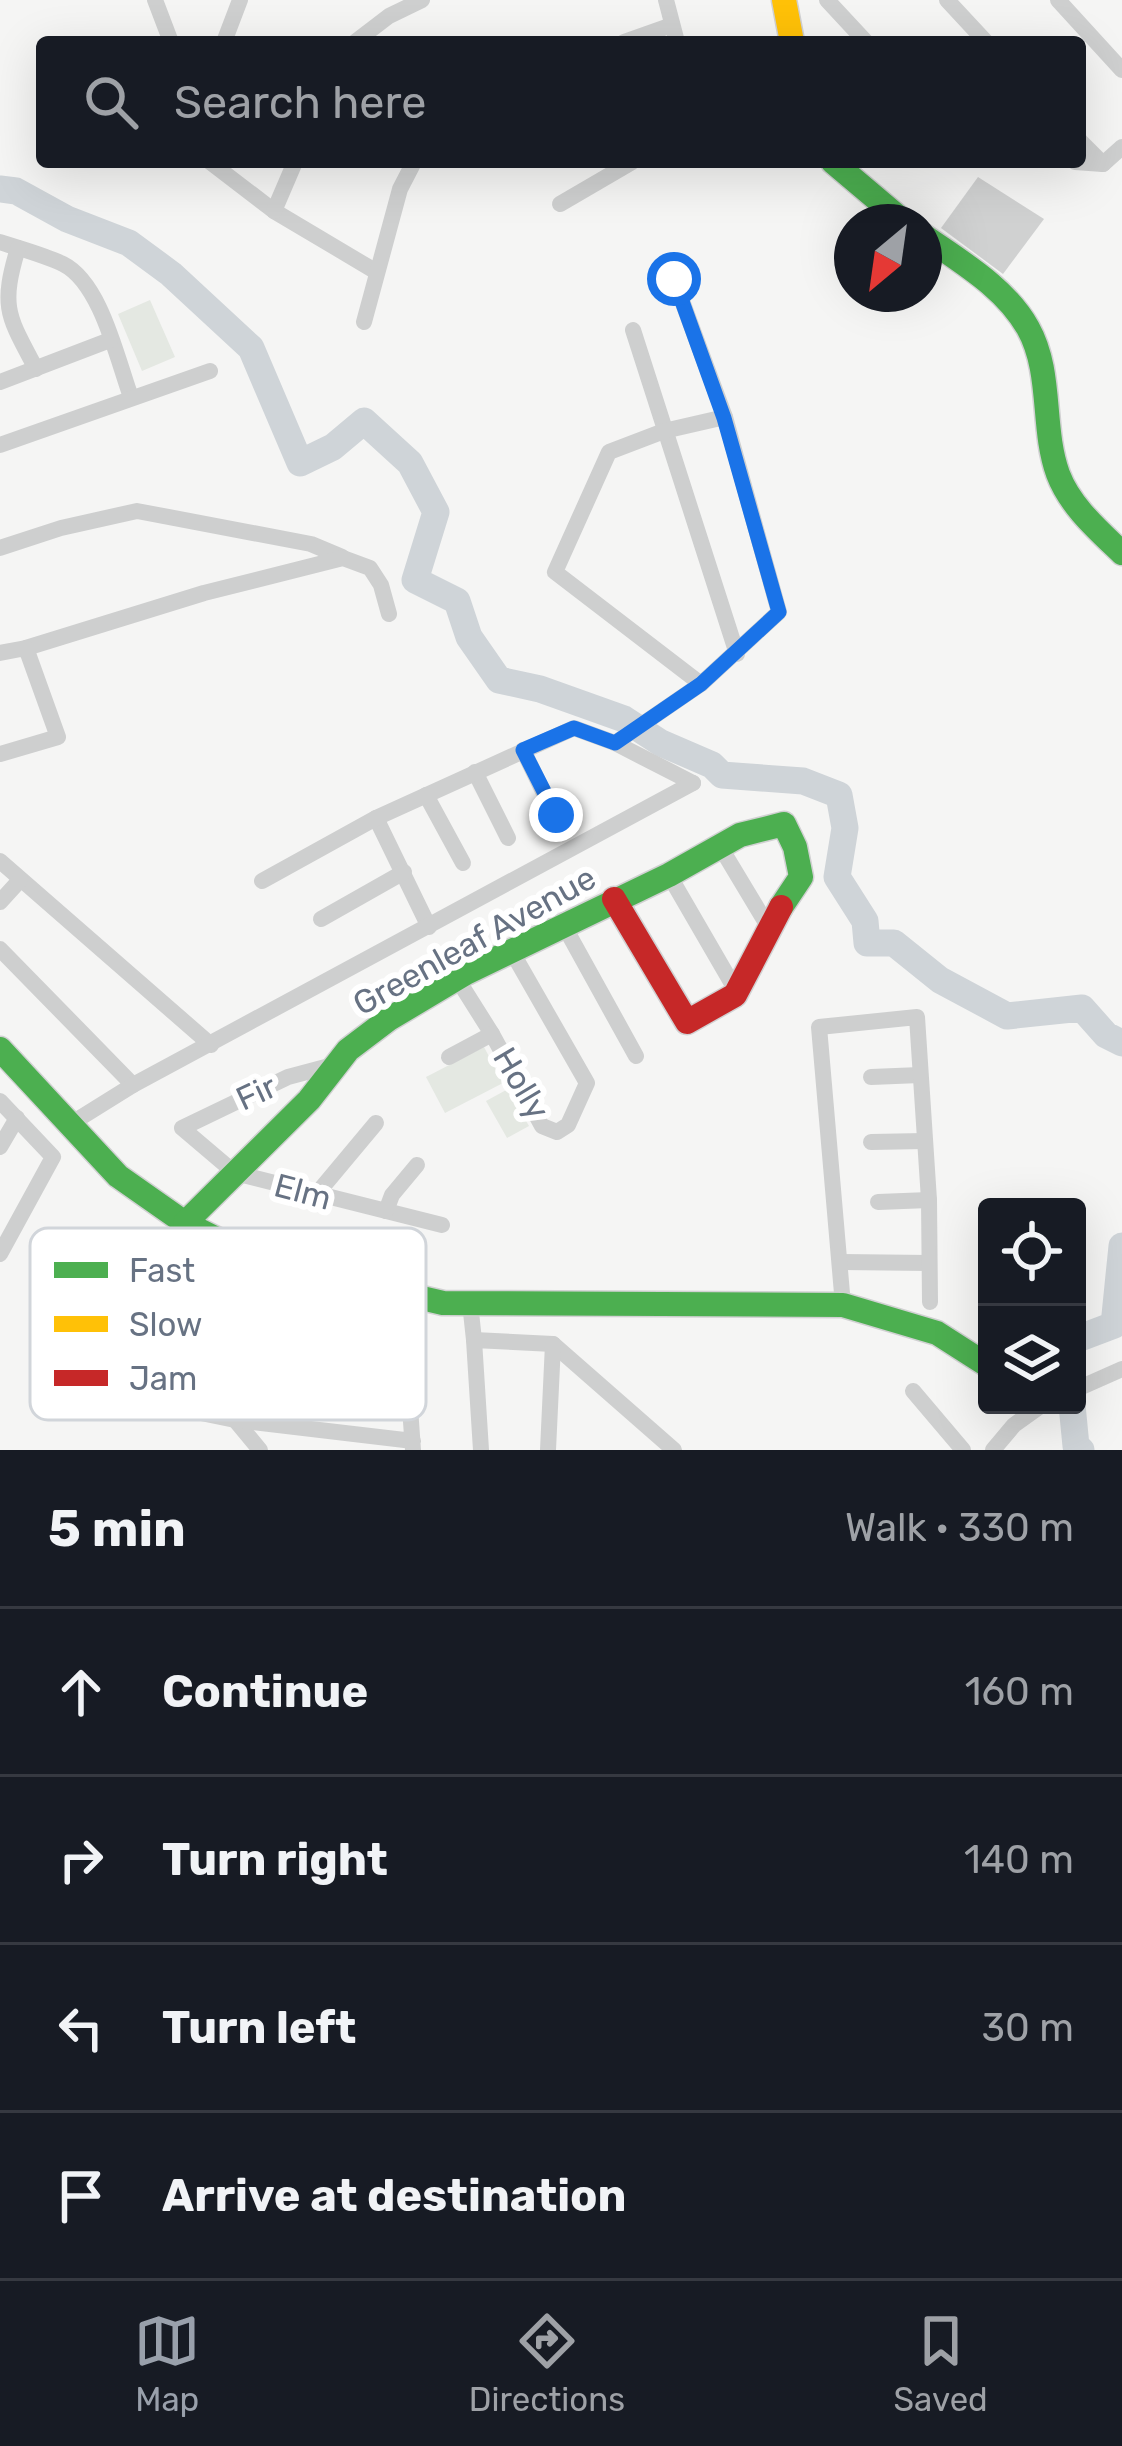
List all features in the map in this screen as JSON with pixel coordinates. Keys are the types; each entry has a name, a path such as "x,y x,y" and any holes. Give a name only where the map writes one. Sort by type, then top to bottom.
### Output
{"street":[{"path":"155,0 169,36"},
{"path":"226,36 240,0"},
{"path":"363,36 422,0"},
{"path":"666,0 674,34"},
{"path":"784,0 791,36"},
{"path":"827,0 860,36"},
{"path":"947,0 980,36"},
{"path":"1058,0 1122,70"},
{"path":"1086,147 1103,164"},
{"path":"1086,163 1103,164 1122,147"},
{"path":"218,168 274,211 375,271"},
{"path":"274,211 292,168"},
{"path":"364,322 375,271 411,168"},
{"path":"560,204 622,168"},
{"path":"840,168 883,204"},
{"path":"36,369 9,318 5,296 9,245 66,265 84,280 97,302 131,397"},
{"path":"942,249 993,286 1029,330 1042,373 1058,474 1076,504 1122,553"},
{"path":"619,740 701,684 779,612 724,418 674,279"},
{"path":"633,330 737,654"},
{"path":"0,382 110,340"},
{"path":"0,445 210,371"},
{"path":"701,684 555,572 609,452 664,431 724,418"},
{"path":"0,548 137,511 311,544 370,568 381,585 389,614"},
{"path":"0,653 343,558"},
{"path":"0,754 58,737 26,648"},
{"path":"72,1123 133,1085 693,783 619,740 574,728 376,818 262,881"},
{"path":"523,750 556,815"},
{"path":"475,772 508,838"},
{"path":"426,795 463,863"},
{"path":"376,818 429,927"},
{"name":"Greenleaf Avenue","path":"185,1223 314,1095 333,1065 387,1021 761,823 784,824 801,877 769,928"},
{"path":"614,898 687,1022 712,1013 749,981 769,928 721,848"},
{"path":"0,861 212,1045"},
{"path":"321,919 404,872"},
{"path":"669,875 737,994"},
{"path":"0,902 20,880"},
{"path":"563,924 636,1056"},
{"path":"0,950 133,1085"},
{"name":"Holly","path":"458,980 542,1126 556,1132 568,1125 587,1083 512,952"},
{"path":"843,1305 819,1027 916,1016 929,1200 930,1302"},
{"path":"449,1057 492,1034"},
{"path":"0,1049 118,1176 195,1228"},
{"name":"Fir","path":"235,1173 182,1128 288,1077 333,1065"},
{"path":"872,1077 920,1075"},
{"path":"0,1100 53,1157 0,1254"},
{"path":"0,1148 17,1118"},
{"path":"315,1196 376,1123"},
{"path":"871,1142 924,1141"},
{"path":"386,1211 392,1195 417,1165"},
{"name":"Elm","path":"235,1173 442,1226"},
{"path":"878,1202 929,1200"},
{"path":"841,1262 929,1263"},
{"path":"426,1300 843,1305 900,1318 948,1338 978,1359"},
{"path":"470,1303 481,1450"},
{"path":"474,1340 553,1344 674,1450"},
{"path":"548,1450 553,1344"},
{"path":"1086,1385 1122,1369"},
{"path":"913,1391 963,1450"},
{"path":"993,1450 1028,1414"},
{"path":"235,1420 413,1446"},
{"path":"235,1420 260,1450"}],"shaded area":[{"path":"150,300 175,357 142,371 118,314"},
{"path":"484,1047 503,1083 445,1113 426,1077"},
{"path":"508,1089 529,1126 507,1138 486,1101"}],"building":[{"path":"978,177 1044,219 1003,274 942,227"}],"waterway":[{"path":"0,189 16,191 67,219 129,243 171,274 251,348 300,463 333,447 364,421 410,463 436,512 415,580 457,601 469,637 499,680 540,689 624,719 661,743 712,765 722,775 803,781 839,795 845,828 837,877 865,921 867,943 894,943 940,980 1007,1016 1082,1008 1106,1035 1122,1043"},
{"path":"1086,1336 1114,1325 1122,1246"},
{"path":"1073,1414 1076,1446 1081,1450"}],"traffic: fast":[{"path":"840,168 883,204"},
{"path":"942,249 995,288 1028,328 1041,363 1053,456 1063,486 1122,553"},
{"path":"185,1223 309,1100 348,1050 466,973 669,875 740,835 784,824 801,877 781,907"},
{"path":"0,1049 118,1176 195,1228"},
{"path":"426,1299 443,1303 843,1305 937,1333 978,1359"}],"traffic: slow":[{"path":"784,0 791,36"}],"traffic: jam":[{"path":"614,899 687,1022 735,995 781,907"}],"route":[{"path":"556,815 523,750 574,728 615,743 701,684 779,612 724,418 674,279"}]}
